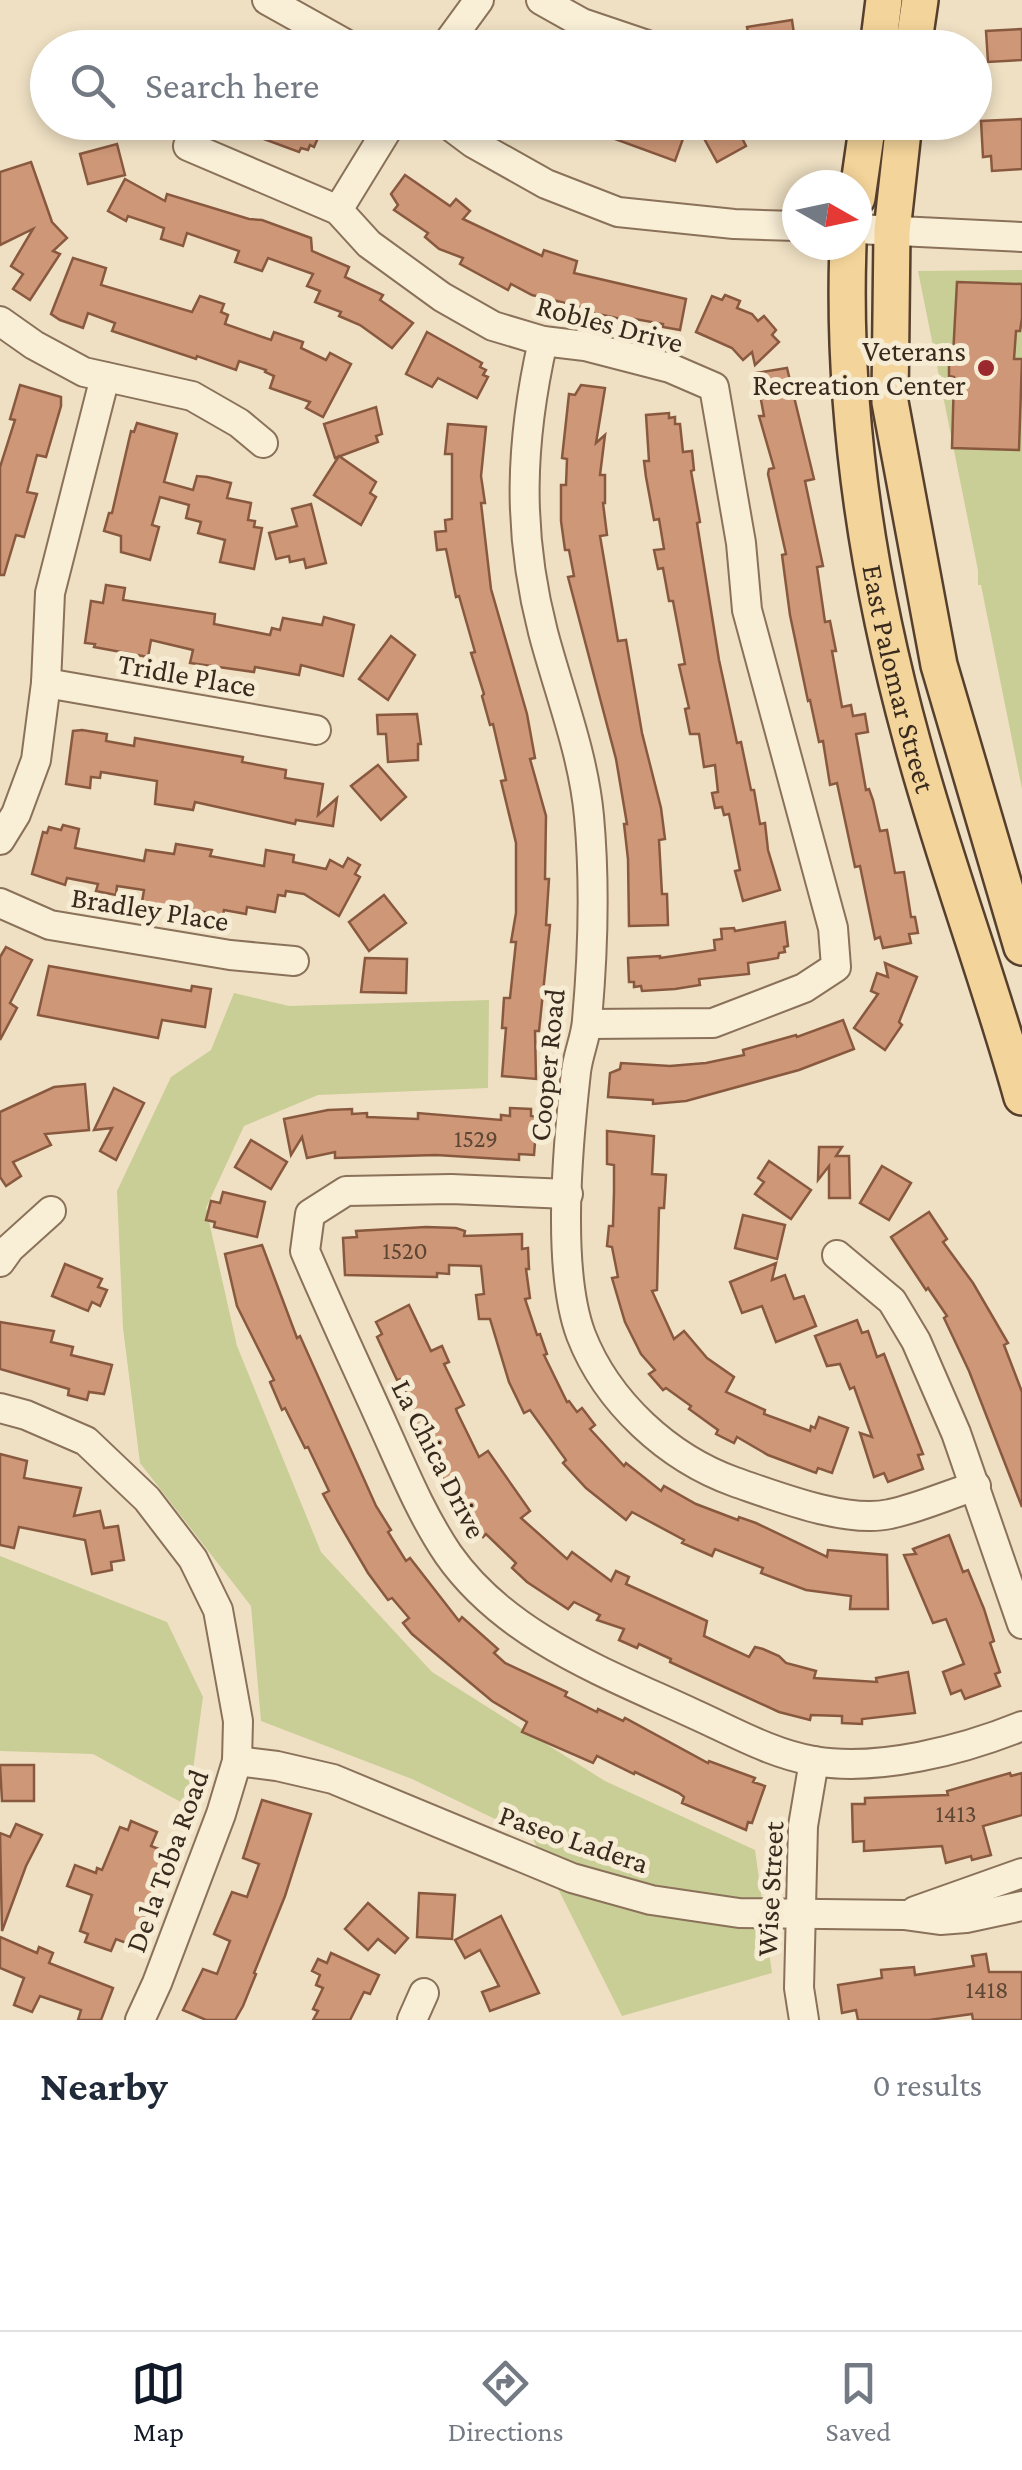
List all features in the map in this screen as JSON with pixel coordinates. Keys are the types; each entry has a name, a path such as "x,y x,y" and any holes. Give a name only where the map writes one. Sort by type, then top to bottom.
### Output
{"main road":[{"path":"880,30 884,0"},
{"path":"916,30 920,0"},
{"path":"861,170 865,140"},
{"name":"East Palomar Street","path":"899,140 874,230 890,402 939,665 1022,947"},
{"name":"East Palomar Street","path":"847,260 855,442 879,605 912,742 1022,1097"}],"street":[{"path":"267,0 321,30"},
{"path":"457,30 479,0"},
{"path":"541,0 603,30"},
{"path":"338,210 381,140"},
{"path":"468,140 546,184 618,212 782,226"},
{"name":"Robles Drive","path":"188,146 338,210 370,244 442,297 493,326 542,341 586,346 653,363 714,387 747,610 833,928 836,968 804,988 713,1023 587,1024"},
{"path":"874,230 1022,237"},
{"path":"0,321 84,372 192,396 239,423 263,443"},
{"name":"Cooper Road","path":"542,341 526,427 522,501 534,594 582,765 592,875 587,1024 576,1068 568,1194 569,1285 580,1332 632,1414 662,1442 721,1476 843,1513 886,1515 976,1486"},
{"path":"0,840 16,814 36,760 46,683 50,592 105,378"},
{"name":"Tridle Place","path":"46,683 316,730"},
{"name":"Bradley Place","path":"0,903 50,925 230,955 294,961"},
{"name":"La Chica Drive","path":"568,1194 450,1188 346,1191 310,1214 305,1251 415,1497 450,1556 484,1594 528,1632 573,1658 758,1743 814,1761 876,1762 978,1744 1022,1726"},
{"path":"0,1262 52,1211"},
{"path":"837,1256 892,1302 907,1323 947,1408 1022,1624"},
{"name":"De la Toba Road","path":"0,1408 86,1441 148,1498 194,1558 218,1610 238,1721 237,1761 214,1831 140,2020"},
{"name":"Paseo Ladera","path":"237,1761 332,1779 556,1872 651,1900 738,1913 966,1918 1022,1906"},
{"name":"Wise Street","path":"804,2020 798,1988 803,1826 814,1761"},
{"name":"Paseo Ladera","path":"904,1915 1022,1873"},
{"path":"412,2020 424,1993"}],"green space":[{"path":"1022,270 1022,789 918,271"},
{"path":"234,993 289,1006 489,1000 488,1088 318,1095 244,1126 206,1208 237,1346 321,1552 432,1672 605,1781 755,1850 772,1973 622,2016 532,1837 412,1779 261,1721 251,1606 140,1463 123,1328 117,1191 171,1077 211,1050"},
{"path":"0,1556 167,1622 203,1697 188,1806 93,1754 0,1751"}],"building":[{"path":"792,20 793,30 748,30 747,27"},
{"path":"1022,29 1022,60 992,62 992,31"},
{"path":"1022,119 1022,169 992,171 991,156 983,157 982,140 992,140 992,120"},
{"path":"267,140 317,140 314,147 301,148 299,152"},
{"path":"618,140 683,140 675,161"},
{"path":"705,140 743,140 746,146 717,162"},
{"path":"117,144 125,175 88,184 80,154"},
{"path":"31,162 52,222 67,238 53,251 60,254 30,300 13,289 23,274 11,266 33,229 0,245 0,172"},
{"path":"405,175 450,206 456,199 470,211 463,219 542,256 544,250 577,261 574,273 686,299 680,330 589,312 590,309 532,295 511,284 508,290 460,264 463,258 439,249 425,237 428,233 394,210 398,205 391,194"},
{"path":"125,179 165,201 167,194 311,238 312,251 349,267 345,277 383,295 380,300 413,323 392,348 360,325 339,316 341,312 315,302 320,291 307,286 313,274 268,258 262,271 235,262 239,251 187,233 183,246 161,239 164,228 128,216 126,221 108,211"},
{"path":"73,258 106,268 101,285 192,312 200,296 224,304 221,312 228,315 225,324 271,340 274,332 303,342 301,348 326,360 330,353 351,364 323,417 306,408 310,402 270,388 274,376 266,370 239,361 236,370 197,356 196,359 112,331 115,323 88,313 83,328 60,320 51,314"},
{"name":"Veterans Recreation Center","path":"957,282 1022,284 1022,318 1020,331 1016,331 1014,359 1022,359 1019,450 952,448 954,377 949,376 949,356 953,356"},
{"path":"725,295 740,301 737,308 758,321 764,316 776,330 772,335 779,342 755,365 752,352 743,360 732,348 696,332 712,296 722,300"},
{"path":"427,332 482,363 480,367 486,370 483,375 488,377 477,398 438,378 432,387 406,374"},
{"path":"787,368 814,479 805,481 823,566 817,567 825,622 830,621 836,651 832,651 842,707 851,705 853,716 865,714 868,732 856,734 866,790 869,789 873,800 880,831 887,830 895,873 904,872 911,917 915,917 918,933 909,934 911,943 883,948 880,937 875,939 837,783 830,785 823,741 819,742 808,701 790,615 782,555 786,554 768,474 774,468 759,416 764,416 756,373"},
{"path":"20,385 61,397 61,406 46,457 37,455 27,492 37,494 24,537 16,535 4,575 0,575 0,467 15,420 10,419"},
{"path":"581,385 605,388 596,443 605,435 600,475 605,475 607,535 600,536 618,641 626,640 642,733 661,808 665,839 659,840 662,894 667,894 668,925 629,926 627,824 616,759 568,577 574,576 561,521 561,485 566,485 567,459 562,458 569,394 575,395"},
{"path":"376,407 382,434 376,436 378,442 335,458 324,424"},
{"path":"669,413 669,418 675,417 675,424 680,424 683,452 692,451 691,471 700,522 697,523 719,660 737,743 741,742 760,824 765,823 780,890 743,901 735,871 740,870 729,814 724,815 722,807 715,808 715,765 704,767 699,734 690,734 685,709 689,708 679,665 685,664 673,601 669,601 663,568 658,569 654,550 664,549 646,477 646,415"},
{"path":"137,423 177,434 164,482 193,490 197,476 207,477 231,483 227,498 251,503 248,520 255,521 254,527 262,528 254,569 220,562 225,540 198,533 201,522 186,518 189,505 160,497 152,525 159,527 150,560 121,552 121,536 104,531 112,513 131,431"},
{"path":"448,424 486,427 481,476 485,503 481,503 491,589 527,714 535,758 530,759 546,816 546,925 550,925 539,1031 535,1031 536,1079 502,1076 504,998 510,998 516,942 511,942 516,913 516,843 493,724 490,725 471,653 475,652 459,596 456,597 446,549 437,550 435,532 446,531 445,520 452,519 452,454 445,454"},
{"path":"339,456 376,482 370,493 376,497 361,525 314,495"},
{"path":"311,504 326,563 306,568 304,559 276,559 269,533 297,526 292,509"},
{"path":"106,585 125,588 123,600 215,614 214,624 270,635 272,628 280,630 283,618 322,625 324,617 354,625 343,676 301,665 299,675 255,667 254,672 190,663 193,650 151,640 148,657 94,647 95,644 85,643 91,601 103,603"},
{"path":"391,636 415,655 388,700 359,679"},
{"path":"417,714 421,744 418,760 388,762 386,734 378,734 377,715"},
{"path":"73,731 107,734 106,741 134,746 135,738 243,757 242,762 286,770 285,778 323,784 318,815 337,798 333,826 296,820 295,824 195,802 193,810 155,804 157,781 101,772 100,778 91,777 90,788 66,784"},
{"path":"378,765 406,797 381,820 351,786"},
{"path":"63,825 79,829 75,848 144,861 146,850 174,854 176,844 212,850 210,856 264,866 266,850 294,855 293,862 326,869 330,860 343,867 348,858 360,865 355,874 360,877 339,916 304,894 286,891 285,896 278,895 275,912 247,907 246,914 224,910 223,915 142,902 144,890 117,886 116,895 96,891 98,884 67,878 65,885 32,874 43,832 47,833 49,827 61,830"},
{"path":"384,895 406,923 369,951 349,922"},
{"path":"785,922 785,952 779,953 778,958 748,963 749,974 699,979 700,985 675,989 642,991 641,986 634,987 634,982 629,982 628,958 715,950 714,940 722,939 721,929 735,931"},
{"path":"6,947 32,960 10,1003 17,1008 0,1040 0,957"},
{"path":"365,958 407,959 406,993 361,992"},
{"path":"885,963 917,977 899,1022 902,1025 885,1050 854,1028 878,994 871,991 877,973 888,977"},
{"path":"49,966 191,991 192,986 211,989 205,1027 162,1020 158,1038 38,1015"},
{"path":"843,1020 854,1049 799,1070 686,1101 653,1104 653,1100 608,1097 610,1073 620,1069 621,1063 706,1063 744,1055 743,1050 797,1037"},
{"path":"85,1084 89,1130 45,1134 51,1145 13,1162 21,1176 6,1186 0,1177 0,1112 54,1087"},
{"path":"114,1088 144,1103 116,1160 100,1151 112,1128 94,1130"},
{"path":"510,1108 531,1109 531,1116 537,1117 534,1155 519,1154 519,1160 436,1155 335,1158 335,1152 307,1158 302,1137 291,1155 284,1119 352,1109 352,1114 367,1113 367,1117 418,1119 418,1113 501,1120 501,1115 510,1116"},
{"path":"607,1131 654,1136 652,1174 666,1175 664,1208 659,1208 657,1290 652,1291 674,1339 684,1331 707,1358 734,1377 726,1392 765,1410 764,1414 810,1431 819,1417 848,1428 832,1473 818,1468 816,1473 768,1455 737,1437 734,1443 716,1434 718,1430 689,1409 691,1406 666,1388 663,1390 649,1374 655,1370 641,1354 625,1322 612,1278 618,1277 612,1247 607,1246 609,1226 613,1226 614,1165 607,1164"},
{"path":"251,1140 287,1162 271,1189 235,1167"},
{"path":"819,1147 842,1147 836,1156 849,1156 850,1198 829,1198 829,1166 818,1180"},
{"path":"769,1161 811,1190 791,1219 755,1194 764,1182 758,1178"},
{"path":"882,1166 911,1183 889,1220 860,1203"},
{"path":"223,1192 265,1202 257,1237 214,1227 215,1222 206,1220 211,1201 220,1203"},
{"path":"929,1212 947,1239 943,1242 973,1283 1008,1343 1004,1345 1022,1392 1022,1507 944,1318 947,1316 891,1237"},
{"path":"743,1215 785,1225 777,1259 735,1248"},
{"path":"456,1228 465,1231 464,1236 522,1234 522,1249 528,1248 529,1269 530,1298 525,1299 547,1354 544,1355 567,1402 577,1412 582,1408 595,1425 590,1429 624,1466 626,1463 661,1491 664,1486 696,1504 756,1523 827,1557 828,1550 887,1555 888,1609 850,1609 851,1596 806,1590 715,1549 712,1556 682,1543 684,1540 632,1512 626,1520 586,1488 563,1463 566,1460 530,1410 524,1413 509,1382 490,1319 479,1319 476,1295 484,1294 481,1266 449,1265 449,1274 437,1273 437,1277 345,1275 343,1238 357,1237 356,1231"},
{"path":"262,1245 297,1338 300,1336 376,1506 391,1530 388,1532 406,1561 410,1558 459,1621 462,1617 498,1649 494,1653 505,1663 567,1692 565,1696 597,1712 598,1709 623,1721 625,1718 708,1763 755,1778 753,1782 765,1786 746,1830 682,1803 684,1797 679,1793 635,1772 597,1756 593,1763 522,1732 527,1722 492,1701 412,1634 403,1623 409,1618 392,1598 388,1600 368,1573 323,1494 329,1491 308,1447 305,1448 285,1408 282,1410 270,1382 274,1380 237,1306 225,1254"},
{"path":"776,1263 772,1280 785,1275 794,1299 804,1296 816,1326 776,1342 762,1306 742,1313 730,1282"},
{"path":"65,1264 102,1279 98,1287 107,1290 100,1306 92,1302 88,1311 52,1296"},
{"path":"409,1305 431,1351 442,1346 449,1362 444,1364 464,1405 456,1409 479,1457 488,1451 530,1511 521,1518 567,1559 572,1552 611,1581 616,1571 629,1577 626,1584 707,1621 704,1636 749,1657 755,1647 763,1649 786,1663 816,1671 814,1678 877,1682 876,1678 908,1672 915,1713 862,1719 862,1724 842,1723 842,1716 811,1715 810,1720 779,1712 639,1644 637,1648 619,1640 624,1629 597,1620 600,1615 574,1602 568,1609 527,1582 512,1568 516,1563 486,1534 483,1537 438,1471 411,1412 415,1411 401,1379 397,1380 377,1337 382,1334 376,1322"},
{"path":"857,1320 862,1333 868,1331 877,1357 884,1354 923,1454 918,1455 923,1469 888,1482 884,1473 874,1477 860,1433 872,1437 854,1387 850,1389 840,1364 827,1366 815,1336"},
{"path":"0,1322 54,1331 51,1342 73,1347 71,1355 112,1365 104,1394 89,1392 87,1400 68,1395 69,1389 0,1369"},
{"path":"0,1454 27,1461 24,1478 81,1488 74,1516 100,1511 104,1528 118,1526 124,1560 111,1562 112,1570 92,1574 85,1540 19,1527 14,1548 0,1545"},
{"path":"949,1535 963,1572 968,1570 984,1609 1000,1672 995,1674 1000,1686 965,1699 961,1690 951,1694 943,1672 964,1664 946,1619 933,1623 904,1555 916,1554 913,1549"},
{"path":"0,1765 34,1765 34,1801 2,1801"},
{"path":"1022,1773 1022,1815 983,1826 991,1855 946,1863 942,1846 864,1851 864,1841 853,1842 852,1804 865,1804 865,1798 948,1795 947,1791"},
{"path":"262,1800 311,1814 243,2006 235,2020 206,2020 183,2010 203,1969 217,1974 230,1941 214,1934 232,1892 247,1897 259,1864 243,1858"},
{"path":"131,1821 157,1832 151,1846 169,1853 134,1946 116,1939 111,1951 85,1942 88,1934 80,1931 92,1895 67,1886 75,1865 96,1873 97,1868 102,1870 120,1827 128,1830"},
{"path":"16,1824 42,1835 2,1931 0,1833 10,1837"},
{"path":"419,1893 455,1895 452,1939 417,1937"},
{"path":"368,1903 408,1938 395,1953 378,1939 368,1950 345,1929"},
{"path":"501,1916 539,1993 490,2011 482,1992 499,1986 480,1950 465,1958 455,1940"},
{"path":"0,1937 37,1953 39,1947 53,1953 49,1963 113,1988 101,2020 78,2020 81,2010 40,1996 32,2012 14,2005 24,1978 0,1968"},
{"path":"331,1953 379,1975 370,1994 364,1992 350,2020 313,2020 318,2011 313,2009 323,1988 316,1985 320,1975 312,1971 318,1959 327,1963"},
{"path":"986,1954 989,1972 1022,1972 1022,2020 973,2020 972,2014 929,2020 858,2020 856,2010 842,2013 838,1985 882,1978 881,1970 914,1967 915,1975 974,1966 972,1956"}],"place":[{"name":"Veterans Recreation Center","path":"986,368"}]}
